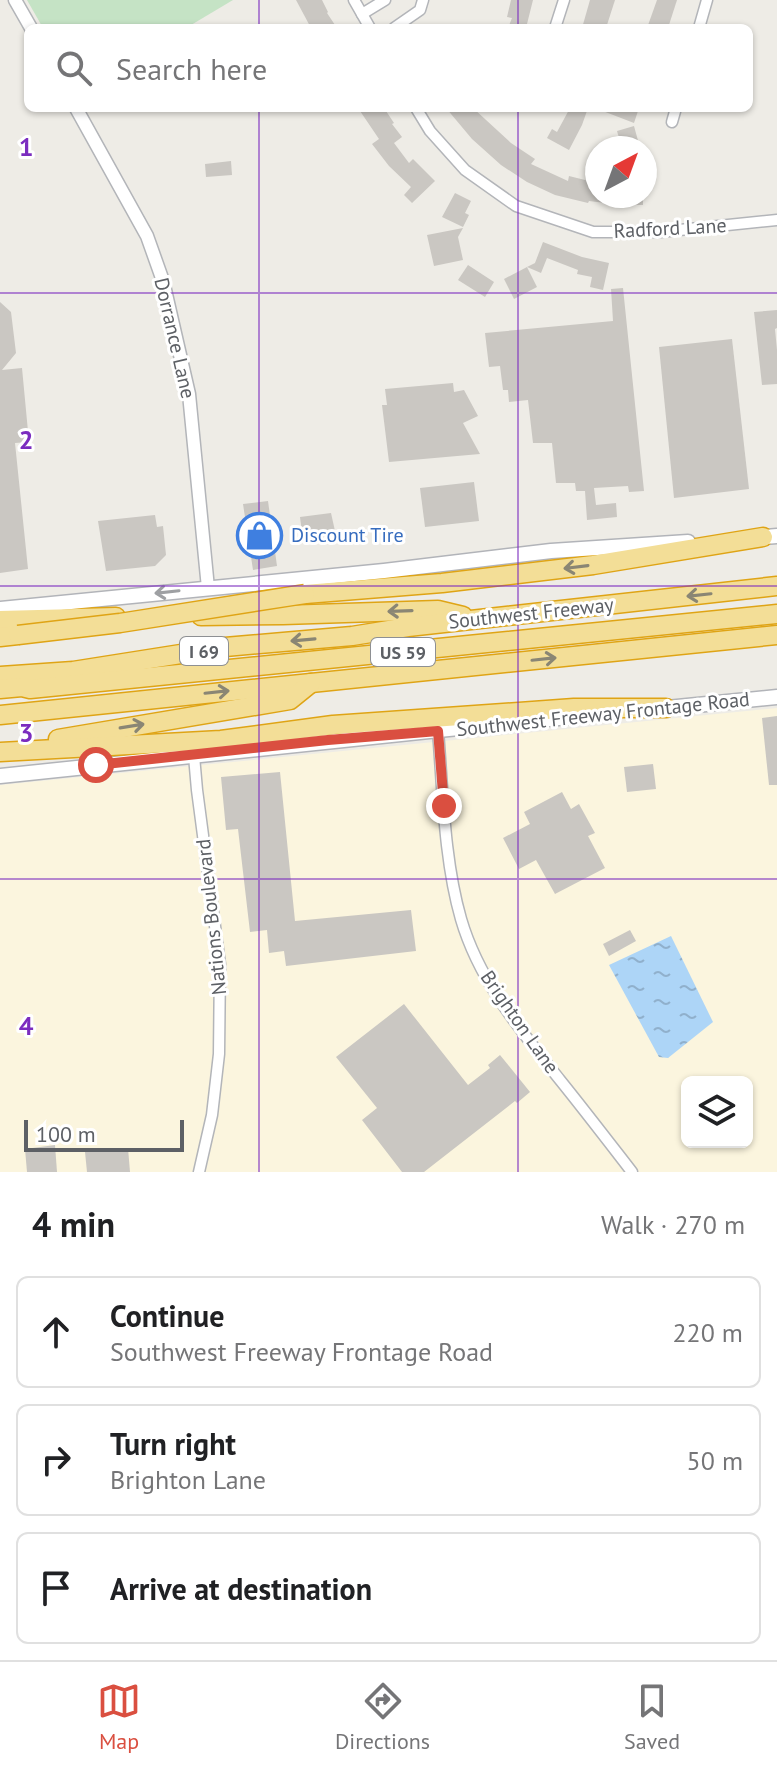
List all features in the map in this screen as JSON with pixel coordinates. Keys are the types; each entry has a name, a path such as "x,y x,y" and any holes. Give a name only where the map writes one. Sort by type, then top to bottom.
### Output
{"highway":[{"path":"9,636 120,623 305,594 442,583 593,565 770,537"},
{"name":"Southwest Freeway","path":"0,676 73,671 225,647 352,636 777,586"},
{"path":"0,620 438,610 477,620"},
{"name":"US 59","path":"30,689 777,614"},
{"name":"I 69","path":"0,715 777,635"},
{"path":"0,750 290,700 311,683"},
{"path":"0,689 30,689"},
{"path":"0,696 23,694 30,689"},
{"path":"0,750 221,740 333,725 574,708 666,708"}],"main road":[{"path":"0,609 384,571 551,551 770,537"},
{"name":"Southwest Freeway Frontage Road","path":"0,776 328,740 777,697"}],"street":[{"path":"15,0 29,24"},
{"path":"354,0 368,24"},
{"path":"362,14 385,0"},
{"path":"400,24 420,10 423,0"},
{"path":"556,24 564,0"},
{"path":"700,24 707,0"},
{"name":"Dorrance Lane","path":"78,112 147,236 163,281 189,394 208,588"},
{"name":"Radford Lane","path":"418,112 430,131 465,170 516,206 593,232 660,232 777,220"},
{"path":"672,122 675,112"},
{"name":"Brighton Lane","path":"438,731 450,859 461,918 473,952 510,1015 632,1172"},
{"name":"Nations Boulevard","path":"194,756 220,964 219,1054 212,1115 199,1172"}],"shaded area":[{"path":"777,708 777,1172 0,1172 0,785"}],"green space":[{"path":"27,0 233,0 193,24 41,24"}],"water":[{"path":"671,936 713,1022 668,1058 659,1057 609,965"}],"building":[{"path":"296,0 322,0 334,24 309,24"},
{"path":"511,0 533,0 527,24 510,24 512,18 507,17"},
{"path":"590,0 615,0 607,24 583,24"},
{"path":"657,0 677,0 669,24 648,24"},
{"path":"361,112 387,112 402,137 394,143 409,163 413,159 435,181 412,203 404,195 411,187 372,144 379,139"},
{"path":"449,112 477,112 511,143 535,159 531,164 568,181 569,176 585,180 585,202 555,195 501,165 472,139"},
{"path":"568,112 587,112 569,150 547,138 552,129 557,132"},
{"path":"605,112 638,112 634,123"},
{"path":"634,126 637,136 618,136 617,131"},
{"path":"231,161 232,175 206,177 205,164"},
{"path":"455,193 471,201 463,227 442,217"},
{"path":"463,228 458,237 463,260 434,266 427,235"},
{"path":"543,242 582,257 609,263 603,290 590,287 592,277 577,274 578,270 547,258 541,273 527,267 535,263"},
{"path":"468,265 494,282 485,297 458,280"},
{"path":"527,267 537,287 514,299 504,279"},
{"path":"623,288 644,491 629,492 628,486 594,488 596,505 616,503 617,517 587,520 585,491 576,491 575,483 556,483 552,443 533,443 528,400 509,402 508,390 503,390 500,366 489,367 485,333 613,321 611,289"},
{"path":"0,302 11,312 16,353 2,370 22,368 29,442 15,443 28,569 0,573"},
{"path":"777,310 777,384 762,385 754,312"},
{"path":"732,339 749,489 674,498 659,347"},
{"path":"453,383 454,392 464,390 478,416 463,423 480,454 389,462 382,405 387,405 385,389"},
{"path":"474,482 479,521 425,527 420,488"},
{"name":"Discount Tire","path":"268,501 277,566 253,570 243,504"},
{"path":"331,513 335,531 329,537 303,540 300,517"},
{"path":"155,515 157,527 163,526 166,555 155,566 106,571 98,521"},
{"path":"777,716 777,785 769,785 762,718"},
{"path":"653,764 656,789 627,792 624,767"},
{"path":"280,772 295,921 411,910 416,951 286,966 284,951 269,953 267,930 250,932 238,829 226,830 221,777"},
{"path":"562,792 571,809 579,804 595,833 588,836 605,868 555,894 536,860 519,869 503,838 530,824 524,812"},
{"path":"630,930 636,941 609,956 603,944"},
{"path":"404,1004 468,1085 490,1068 488,1065 500,1055 530,1092 424,1172 402,1172 362,1120 377,1108 336,1057"},
{"path":"55,1145 57,1172 27,1172 25,1149"},
{"path":"128,1148 130,1172 87,1172 85,1152"}],"place":[{"name":"Discount Tire","path":"260,535"}],"route":[{"path":"96,765 438,731 444,806"}]}
